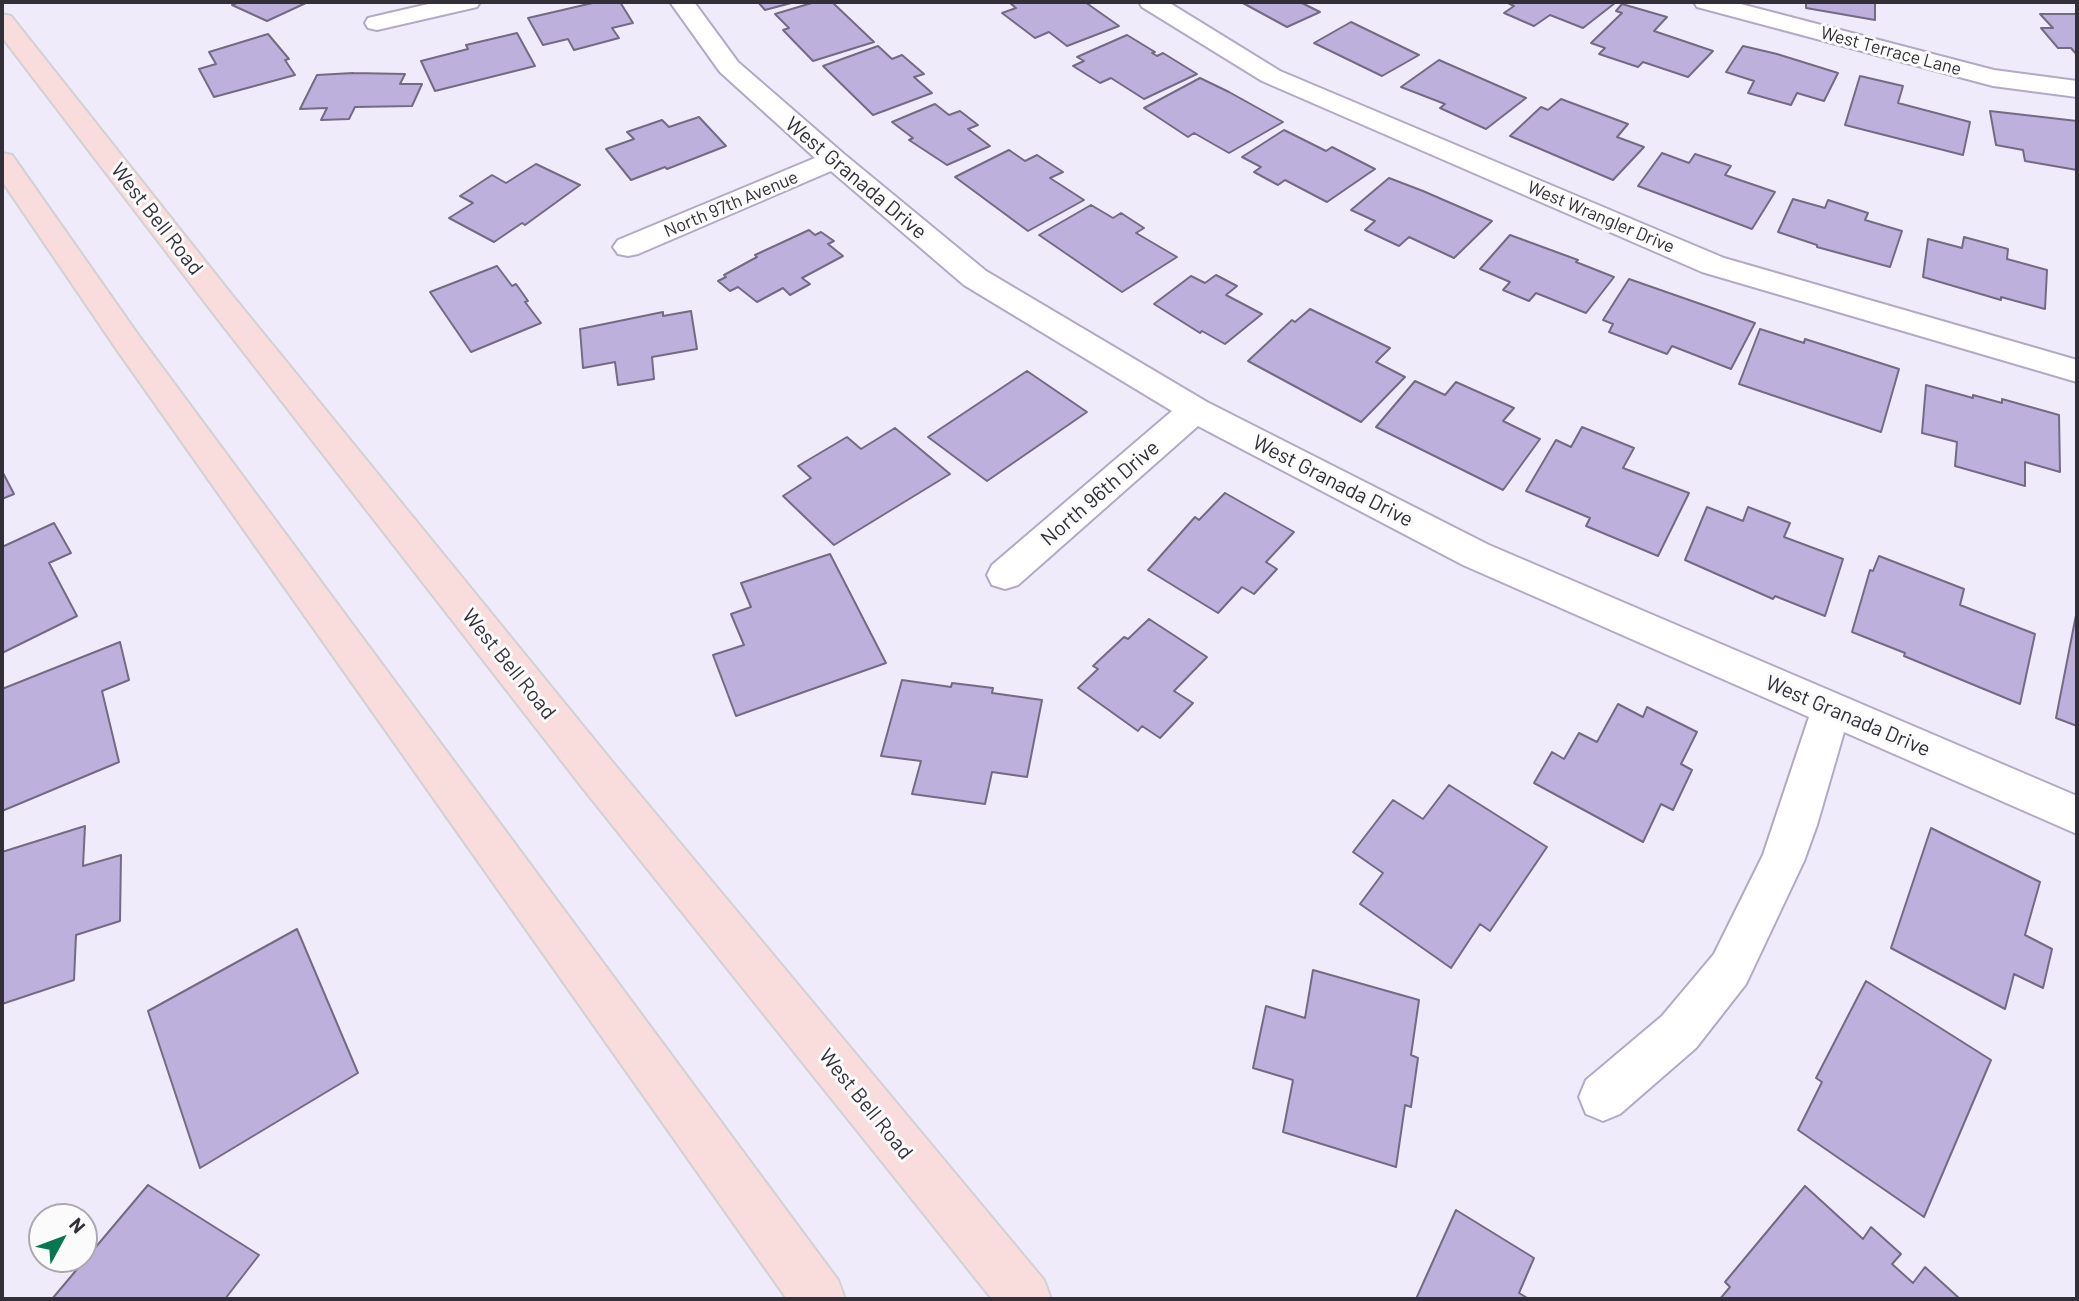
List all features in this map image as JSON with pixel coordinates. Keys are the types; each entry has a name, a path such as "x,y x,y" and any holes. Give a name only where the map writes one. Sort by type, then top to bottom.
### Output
{"main road":[{"name":"West Bell Road","path":"2,21 583,756 1025,1299"},
{"path":"2,160 128,343 818,1299"}],"street":[{"path":"377,23 468,2"},
{"name":"West Granada Drive","path":"682,2 729,67 834,160 975,278 1195,410 1476,555 2077,815"},
{"name":"West Wrangler Drive","path":"1151,2 1271,76 1713,265 2077,371"},
{"name":"West Terrace Lane","path":"1706,2 1993,78 2077,89"},
{"name":"North 97th Avenue","path":"628,247 834,160"},
{"name":"North 96th Drive","path":"1005,575 1195,410"},
{"path":"1603,1097 1679,1032 1730,969 1787,849 1831,709"}],"building":[{"path":"239,2 308,2 267,21 232,5"},
{"path":"597,2 620,2 633,23 612,28 619,38 574,50 568,39 543,45 528,18"},
{"path":"758,2 795,2 765,10"},
{"path":"815,2 832,2 874,42 813,61 783,30 789,28 775,14"},
{"path":"1085,2 1119,26 1067,46 1049,32 1035,38 1002,13 1016,8 1011,4"},
{"path":"1241,2 1300,2 1320,12 1287,27"},
{"path":"1506,2 1615,3 1583,28 1550,15 1534,26 1504,13 1514,6"},
{"path":"1806,2 1875,2 1875,20 1806,8"},
{"path":"1622,4 1667,17 1654,31 1713,51 1688,77 1643,62 1638,67 1599,54 1605,48 1591,43 1622,13 1616,11"},
{"path":"2040,14 2077,14 2077,55 2071,48 2058,48 2041,28 2053,28"},
{"path":"1351,22 1419,55 1382,76 1314,43"},
{"path":"517,33 535,66 435,91 421,61 468,49 466,45"},
{"path":"268,34 289,59 285,60 295,75 214,97 199,69 216,64 209,52"},
{"path":"1127,35 1155,52 1152,53 1157,56 1163,53 1197,74 1144,99 1111,78 1100,83 1073,66 1084,61 1077,57"},
{"path":"878,46 892,59 902,55 924,74 914,77 932,93 873,115 823,66"},
{"path":"1743,46 1838,73 1824,101 1797,93 1791,105 1748,93 1754,81 1726,72"},
{"path":"1439,60 1526,98 1486,129 1440,108 1445,104 1401,87"},
{"path":"405,74 400,84 422,84 412,106 355,107 349,119 321,120 327,108 300,109 317,75"},
{"path":"1860,76 1903,86 1898,103 1970,122 1963,155 1845,125"},
{"path":"1200,78 1283,122 1229,153 1194,133 1188,137 1144,108"},
{"path":"1561,99 1628,124 1617,137 1644,147 1613,180 1510,136 1541,107 1548,110"},
{"path":"935,104 949,115 960,111 978,125 968,129 990,146 947,165 909,140 913,138 892,122"},
{"path":"1990,111 2077,121 2077,170 2025,161 2023,150 1996,145"},
{"path":"699,117 726,146 631,180 606,149 634,139 627,132 662,120 669,127"},
{"path":"1284,130 1326,151 1332,147 1375,169 1327,202 1285,180 1278,185 1254,172 1261,167 1242,157"},
{"path":"1009,150 1025,161 1037,155 1063,172 1050,178 1084,200 1028,231 955,177"},
{"path":"1662,153 1689,163 1695,154 1731,166 1725,175 1775,192 1752,229 1638,186"},
{"path":"536,164 580,185 525,225 522,223 494,242 449,218 473,203 460,196 492,175 506,183"},
{"path":"1389,178 1492,221 1454,258 1409,237 1399,246 1365,230 1375,221 1351,210"},
{"path":"1793,199 1825,208 1828,200 1868,213 1865,220 1902,231 1890,267 1817,247 1778,232"},
{"path":"1091,205 1113,218 1121,213 1144,228 1136,233 1177,257 1122,292 1039,235"},
{"path":"809,230 815,235 821,232 834,241 828,244 843,256 802,278 810,284 790,295 783,288 757,302 738,287 730,291 718,281 757,257 755,255"},
{"path":"1510,235 1578,260 1576,262 1614,277 1586,313 1536,293 1529,301 1503,290 1510,282 1480,269"},
{"path":"1964,237 2008,249 2007,259 2047,270 2045,309 2001,297 2001,300 1923,277 1928,239 1962,248"},
{"path":"497,266 512,286 516,284 528,301 525,302 541,323 471,352 430,292"},
{"path":"1216,275 1237,286 1226,295 1262,314 1225,344 1202,331 1200,333 1154,304 1191,276 1205,283"},
{"path":"1629,279 1755,323 1731,369 1672,346 1667,354 1609,332 1613,324 1603,320"},
{"path":"1310,309 1390,348 1376,362 1405,377 1361,422 1248,361 1292,320 1295,322"},
{"path":"691,311 697,349 652,357 654,379 618,385 615,362 583,368 580,329 663,312 663,316"},
{"path":"1760,329 1804,343 1805,339 1899,369 1881,432 1739,384"},
{"path":"1027,371 1087,412 987,481 928,437"},
{"path":"1415,381 1445,395 1456,382 1514,408 1503,421 1540,439 1503,490 1376,427"},
{"path":"1926,385 1973,398 1973,395 2002,403 2002,399 2059,415 2060,472 2025,462 2025,486 1955,466 1957,442 1922,433"},
{"path":"1582,427 1634,448 1623,468 1689,493 1658,556 1586,526 1590,518 1526,491 1556,440 1571,447"},
{"path":"895,428 950,474 834,545 783,496 811,478 798,466 847,437 861,449"},
{"path":"2,471 14,494 2,499"},
{"path":"1225,493 1294,532 1266,562 1277,569 1254,594 1242,587 1218,613 1148,570 1195,517 1199,520"},
{"path":"1707,507 1743,521 1748,507 1790,523 1784,537 1843,559 1825,616 1775,596 1773,599 1685,560"},
{"path":"54,523 71,553 49,563 77,616 2,653 2,547"},
{"path":"830,554 886,663 736,716 713,655 744,645 731,614 751,607 741,583"},
{"path":"1879,556 1964,589 1960,605 2035,634 2020,704 1852,632 1870,570 1873,571"},
{"path":"2077,616 2077,726 2056,718"},
{"path":"1149,619 1207,657 1174,691 1193,703 1160,738 1142,726 1138,731 1078,688 1098,669 1093,666 1124,637 1128,639"},
{"path":"120,642 129,680 102,691 119,762 2,811 2,689"},
{"path":"902,680 951,687 952,683 993,688 992,693 1042,700 1027,777 992,772 985,804 912,794 921,761 881,756"},
{"path":"1618,704 1643,717 1647,707 1697,732 1681,764 1692,770 1673,810 1661,804 1643,842 1534,783 1552,752 1564,759 1579,733 1597,742"},
{"path":"1449,785 1547,847 1490,931 1480,924 1451,968 1360,904 1383,873 1353,852 1393,800 1423,819"},
{"path":"85,826 83,866 121,855 120,921 76,935 74,980 2,1004 2,852"},
{"path":"1931,828 2040,882 2025,935 2052,949 2043,988 2014,974 2005,1009 1891,948"},
{"path":"297,929 358,1073 200,1168 148,1011"},
{"path":"1313,970 1419,1000 1411,1055 1418,1058 1411,1107 1405,1105 1396,1167 1283,1132 1293,1080 1253,1068 1266,1006 1305,1018"},
{"path":"1866,981 1991,1060 1924,1217 1798,1130 1822,1082 1816,1078"},
{"path":"148,1185 259,1255 225,1299 52,1299 74,1273 98,1273 98,1244"},
{"path":"1805,1186 1863,1239 1871,1227 1901,1254 1892,1264 1913,1283 1925,1267 1960,1299 1720,1299 1730,1287 1725,1282"},
{"path":"1456,1210 1534,1258 1519,1293 1529,1299 1416,1299"}]}
